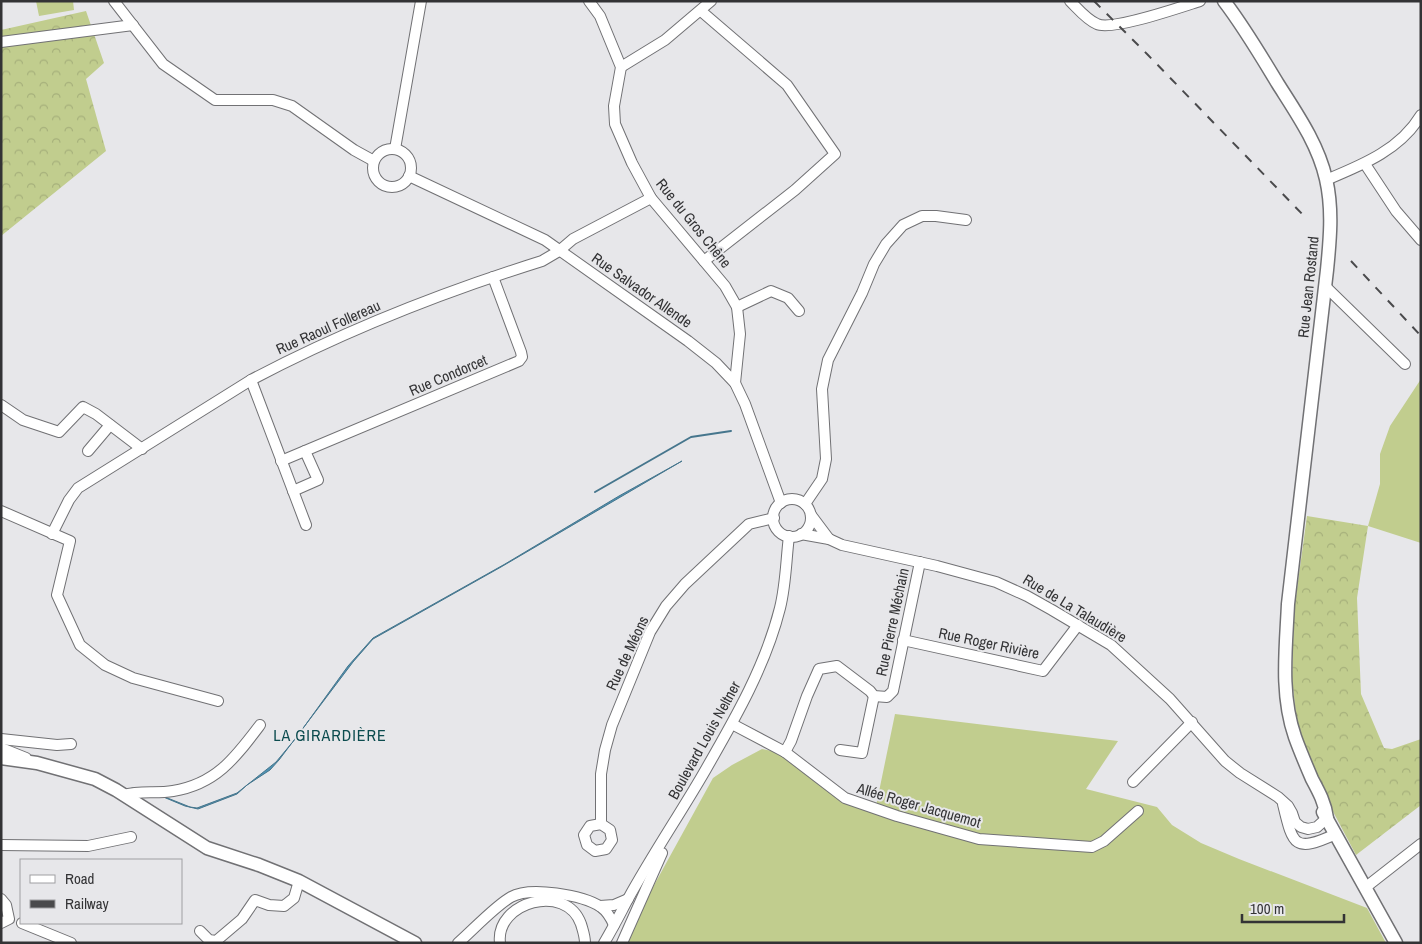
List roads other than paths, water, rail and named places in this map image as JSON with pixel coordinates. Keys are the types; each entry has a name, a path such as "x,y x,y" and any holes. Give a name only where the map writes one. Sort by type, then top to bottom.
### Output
{"main road":[{"name":"Rue Jean Rostand","path":"1224,1 1306,130 1317,152 1326,180 1331,227 1288,604 1283,628 1280,659 1280,694 1294,754 1306,782 1327,818"},
{"path":"1,758 37,763 94,779 207,848 259,865 299,881 415,943"},
{"path":"1327,818 1396,943"}],"street":[{"path":"114,1 163,64 215,100 273,100 292,106 354,150 374,161"},
{"path":"407,75 414,1"},
{"path":"395,149 421,1"},
{"path":"589,1 600,16 621,66 665,40 711,1"},
{"path":"1070,1 1091,20 1103,26 1138,19 1200,1"},
{"path":"701,11 787,85 835,154 795,190 704,261"},
{"path":"1,42 133,25"},
{"name":"Rue du Gros Chêne","path":"621,66 614,106 615,124 632,163 651,198 725,286 737,307 740,334 735,384"},
{"path":"1326,180 1365,164 1404,138 1421,115"},
{"path":"395,149 405,154 411,165 409,176 400,186 393,187 381,184 373,174 374,161 382,151 395,149"},
{"path":"1365,164 1396,211 1421,240"},
{"name":"Rue Salvador Allende","path":"409,176 545,240 688,341 716,363 735,384 746,404 781,503"},
{"name":"Rue Raoul Follereau","path":"52,534 68,500 78,488 251,380 278,366 416,305 542,261 574,239 651,198"},
{"path":"804,504 822,479 826,460 822,389 828,360 862,293 874,264 886,244 903,225 922,216 966,220"},
{"name":"Rue Condorcet","path":"281,462 518,361 522,357 521,352 493,278"},
{"path":"1325,286 1405,364"},
{"path":"737,307 771,291 788,298 799,311"},
{"path":"251,380 306,525"},
{"path":"1,405 23,420 59,432 83,407 96,414 142,449"},
{"path":"88,451 110,425"},
{"path":"293,491 318,480 306,451"},
{"path":"811,515 810,524 801,534 789,536 776,528 774,518 777,507 791,499 797,500 804,504 829,539"},
{"path":"1,511 70,541 57,595 80,645 105,665 133,678 218,701"},
{"name":"Rue de Méons","path":"601,824 601,774 605,750 612,725 650,632 666,606 728,544 751,523 774,518"},
{"name":"Rue de La Talaudière","path":"801,534 829,539 842,545 920,562 996,582 1027,596 1111,645 1146,676 1192,722 1225,761 1278,797 1288,806 1295,822 1301,827 1308,829 1317,827 1327,818"},
{"name":"Boulevard Louis Neltner","path":"604,943 732,724 757,675 771,640 781,606 787,572 789,536"},
{"name":"Rue Pierre Méchain","path":"785,752 791,741 806,696 819,669 837,666 874,696 886,697 892,691 920,562"},
{"name":"Rue Roger Rivière","path":"903,640 1043,671 1078,625"},
{"path":"840,750 862,752 874,696"},
{"path":"1133,782 1192,722"},
{"name":"Allée Roger Jacquemot","path":"732,724 785,752 844,798 897,816 979,839 1092,847 1104,841 1138,811"},
{"path":"123,795 133,792 172,791 202,782 222,770 260,725"},
{"path":"1,740 57,745 71,744"},
{"path":"1,748 37,763"},
{"path":"1283,803 1290,829 1296,841 1303,845 1313,844 1336,834"},
{"path":"622,943 682,811"},
{"path":"1,845 88,846 131,837"},
{"path":"1366,887 1421,844"},
{"path":"200,931 209,940 216,941 242,919 255,900 269,905 284,906 294,898 299,881"},
{"path":"458,943 512,896 531,891 543,891 578,898 600,906 609,914 614,925"},
{"path":"1,899 6,905 5,921 20,923"},
{"path":"600,906 614,905 628,899"},
{"path":"500,943 503,925 511,914 522,906 535,901 547,900 562,903 571,908 578,918 585,937 585,943"},
{"path":"24,924 71,943"}],"water":[{"path":"682,461 501,567 373,639 353,662 305,726 348,666 373,638"},
{"path":"292,743 270,770 247,785 276,762"},
{"path":"247,785 237,794 198,809 161,796 129,790 132,788 155,793 197,808 237,793"}],"waterway":[{"path":"595,492 691,437 731,431"}],"railway":[{"path":"1094,1 1307,219"},
{"path":"1351,261 1421,336"}],"district":[{"name":"LA GIRARDIÈRE","path":"330,735"}]}
